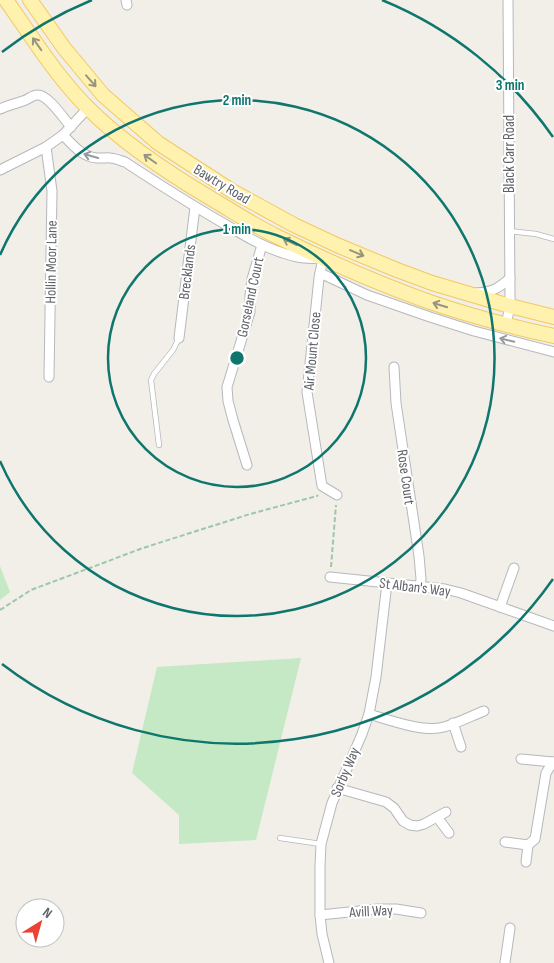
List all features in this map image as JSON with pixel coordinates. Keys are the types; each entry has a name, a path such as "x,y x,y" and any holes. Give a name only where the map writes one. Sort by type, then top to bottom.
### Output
{"main road":[{"name":"Bawtry Road","path":"30,0 64,48 104,95 158,143 232,191 294,225 397,270 432,283 554,317"},
{"name":"Bawtry Road","path":"8,2 61,76 88,108 145,156 186,184 277,236 323,258 415,296 506,325 554,336"},
{"path":"472,294 472,315"}],"street":[{"name":"Black Carr Road","path":"506,325 510,306 508,0"},
{"path":"0,109 40,95 48,100 71,127"},
{"path":"0,170 46,147 63,135 88,108"},
{"name":"Bawtry Road","path":"63,135 75,148 86,156 116,159 125,162 194,207 262,245 294,257 304,259 323,258"},
{"name":"Hollin Moor Lane","path":"46,147 52,190 48,378"},
{"name":"Brecklands","path":"180,338 194,207"},
{"name":"Gorseland Court","path":"247,465 228,401 227,387 250,312 252,279 262,245"},
{"name":"Air Mount Close","path":"322,486 307,392 323,258"},
{"path":"320,273 367,295 474,332 554,352"},
{"path":"472,294 498,289 510,278"},
{"name":"Rose Court","path":"394,367 396,403 419,556 420,587"},
{"path":"322,486 337,494"},
{"path":"500,607 514,568"},
{"name":"St Alban's Way","path":"330,577 445,589 554,626"},
{"name":"Sorby Way","path":"329,963 320,916 321,844 332,803 368,714 376,677 387,583"},
{"path":"368,714 419,727 443,728 484,711"},
{"path":"454,724 461,747"},
{"path":"521,759 553,762 546,773 535,839 528,845 526,862"},
{"path":"338,788 386,802 394,808 403,822 417,826 446,812"},
{"path":"437,817 449,833"},
{"path":"505,842 528,845"},
{"name":"Avill Way","path":"320,916 378,909 396,909 421,913"},
{"path":"505,963 510,928"}],"lane":[{"path":"510,231 536,234 554,239"},
{"path":"159,445 151,380 180,338"},
{"path":"280,838 321,844"}],"path":[{"path":"0,610 31,590 143,548 250,514 317,496 322,486"},
{"path":"330,577 337,494"}],"green space":[{"path":"0,566 10,592 0,600"},
{"path":"301,658 256,840 179,844 179,815 132,773 157,667"}]}
